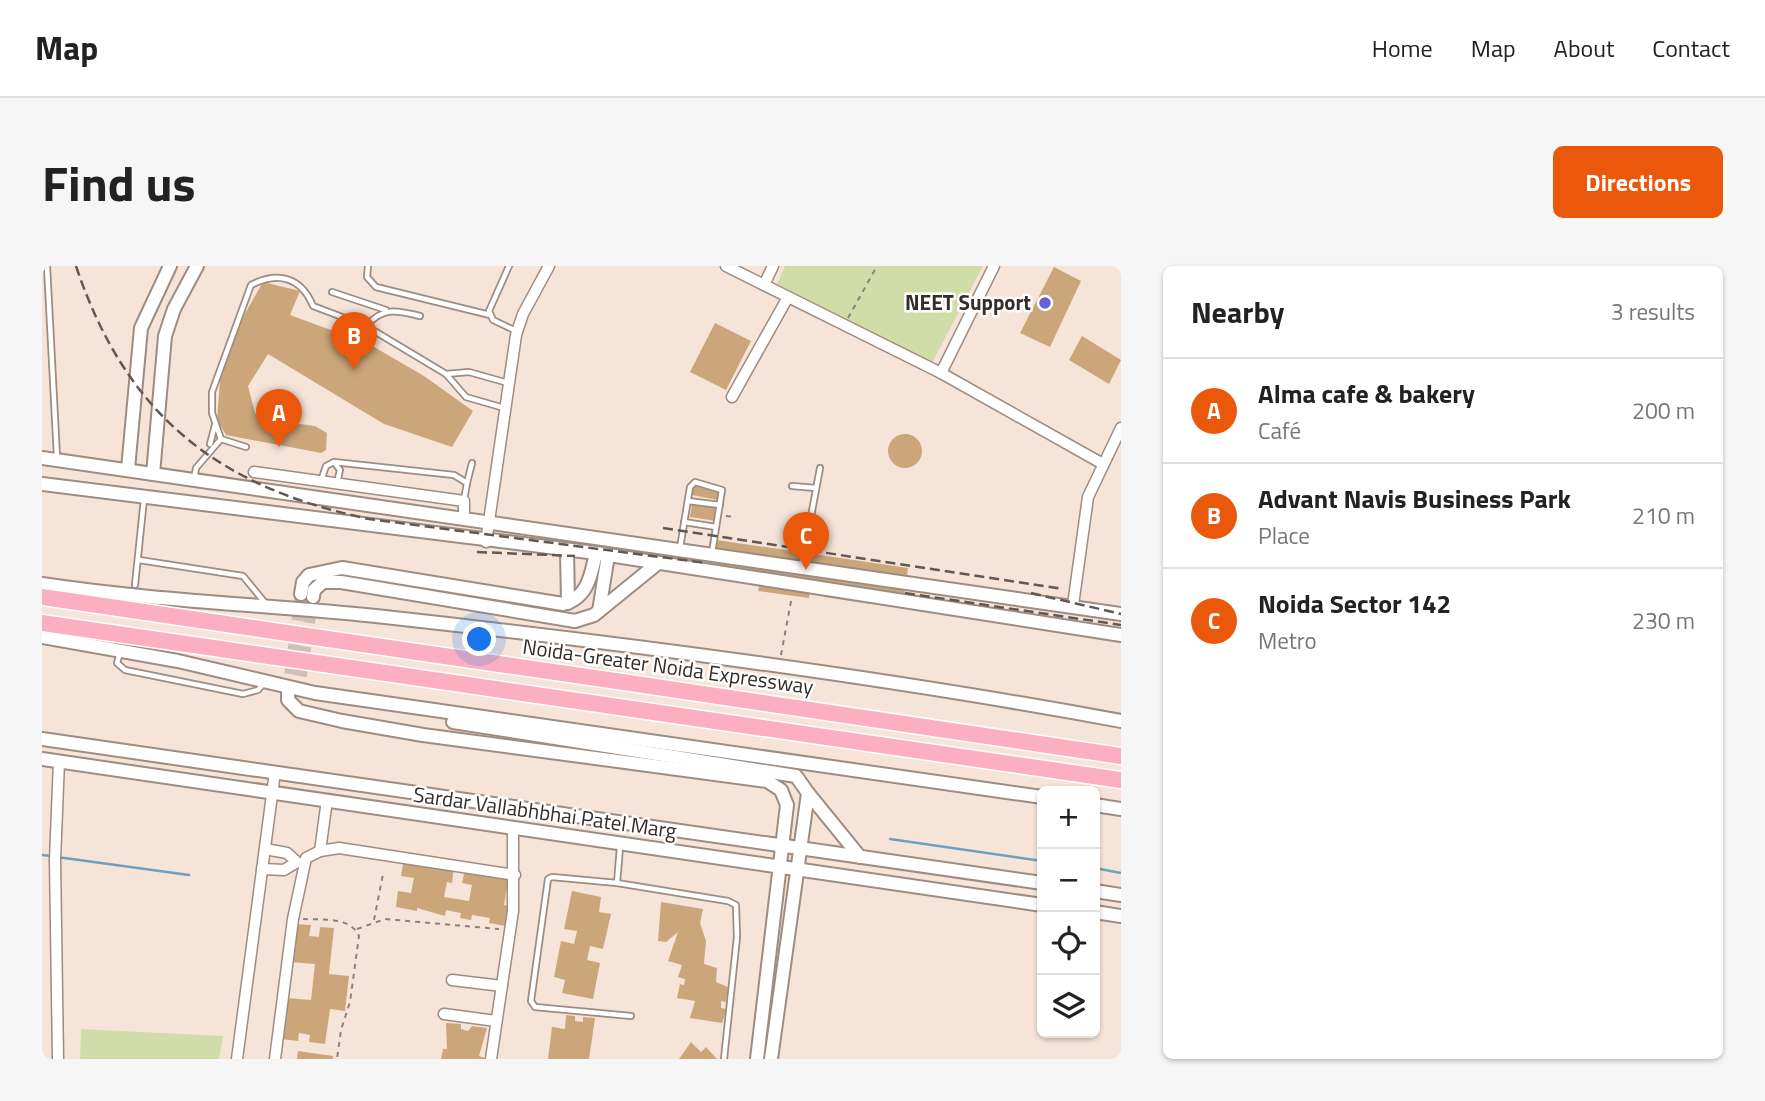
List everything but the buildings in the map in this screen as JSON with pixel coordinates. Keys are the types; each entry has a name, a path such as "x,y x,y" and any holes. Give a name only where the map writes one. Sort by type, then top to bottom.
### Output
{"highway":[{"name":"Noida-Greater Noida Expressway","path":"42,597 64,594 386,650 765,700 1121,756"},
{"path":"42,623 62,633 1121,780"}],"street":[{"path":"128,469 141,328 170,266"},
{"path":"153,474 165,336 174,309 197,266"},
{"path":"486,542 517,332 523,314 549,266"},
{"path":"726,266 941,373 1102,464"},
{"path":"764,285 773,266"},
{"path":"941,373 993,266"},
{"path":"732,397 788,297"},
{"path":"1073,606 1088,497 1121,428"},
{"path":"50,459 489,520 1121,614"},
{"path":"254,472 464,501 464,517"},
{"path":"47,484 144,494 486,542 602,554 1121,635"},
{"path":"567,551 568,603"},
{"path":"602,554 582,595 568,603 512,598 342,568 309,575 303,582 307,596 323,582 341,582 575,621 599,611 658,563"},
{"path":"599,611 602,554"},
{"path":"42,584 64,594 266,604 779,667 1121,721"},
{"path":"42,637 62,633 264,682 386,704 1037,796"},
{"path":"757,1059 785,846 788,805 780,790 767,781 423,735 342,721 299,711 288,700 293,693 302,699 796,776 860,857"},
{"name":"Sardar Vallabhbhai Patel Marg","path":"48,740 1037,882"},
{"path":"52,761 58,1059"},
{"name":"Sardar Vallabhbhai Patel Marg","path":"52,761 1037,904"},
{"path":"237,1059 275,772"},
{"path":"771,1059 808,793"},
{"path":"320,851 327,800"},
{"path":"1100,806 1121,809"},
{"path":"491,1059 510,930 515,874 513,829"},
{"path":"262,869 284,870 320,851 339,848 515,874"},
{"path":"265,849 287,853 300,862"},
{"path":"275,1059 300,862"},
{"path":"1100,892 1121,895"},
{"path":"1100,913 1121,916"},
{"path":"452,980 502,986"},
{"path":"444,1014 496,1021"}],"lane":[{"path":"47,266 50,459"},
{"path":"368,266 367,277 376,287 490,315 493,320 517,332"},
{"path":"490,315 509,266"},
{"path":"221,439 215,424 212,392 251,285 266,278 290,279 304,288 313,306 366,326 446,374 466,397 505,408"},
{"path":"332,292 387,310 420,316"},
{"path":"366,326 374,316 387,310"},
{"path":"446,374 469,372 509,383"},
{"path":"210,444 215,424"},
{"path":"221,439 246,447"},
{"path":"194,480 196,468 221,439"},
{"path":"334,462 340,470 337,484"},
{"path":"321,481 327,466 334,462 454,475 467,483"},
{"path":"464,501 472,463"},
{"path":"802,566 820,468"},
{"path":"680,548 690,486 695,482 720,488 712,553"},
{"path":"792,486 816,488"},
{"path":"135,585 144,494"},
{"path":"688,501 720,505"},
{"path":"684,522 716,527"},
{"path":"139,560 243,576 266,604"},
{"path":"119,656 117,663 125,670 243,694 258,690 264,682"},
{"path":"617,883 621,842"},
{"path":"631,1016 535,1007 531,1000 548,879 562,877 617,883 728,901 736,905 737,937 724,1059"}],"path":[{"path":"845,325 877,266"},
{"path":"718,515 736,517"},
{"path":"779,667 792,596"},
{"path":"374,921 383,874"},
{"path":"293,919 335,920 356,930 359,936 357,966 337,1059"},
{"path":"356,930 385,919 510,930"}],"green space":[{"path":"785,266 983,266 932,363 777,284"},
{"path":"81,1029 223,1036 219,1059 80,1059"}],"waterway":[{"path":"890,839 1037,860"},
{"path":"42,855 51,856"},
{"path":"57,857 189,875"},
{"path":"1100,869 1121,873"}],"tunnel":[{"path":"288,692 301,594"},
{"path":"298,694 313,597"}],"railway":[{"path":"76,266 97,318 121,364 151,403 184,436 223,464 266,487 315,505 369,519 706,563"},
{"path":"663,528 1063,589"},
{"path":"477,552 575,556"},
{"path":"905,593 1121,625"},
{"path":"1031,593 1121,614"}],"place":[{"name":"NEET Support","path":"1045,303"},
{"name":"Advant Navis Business Park","path":"354,370"},
{"name":"Alma cafe & bakery","path":"279,447"},
{"name":"Noida Sector 142","path":"806,570"}]}
